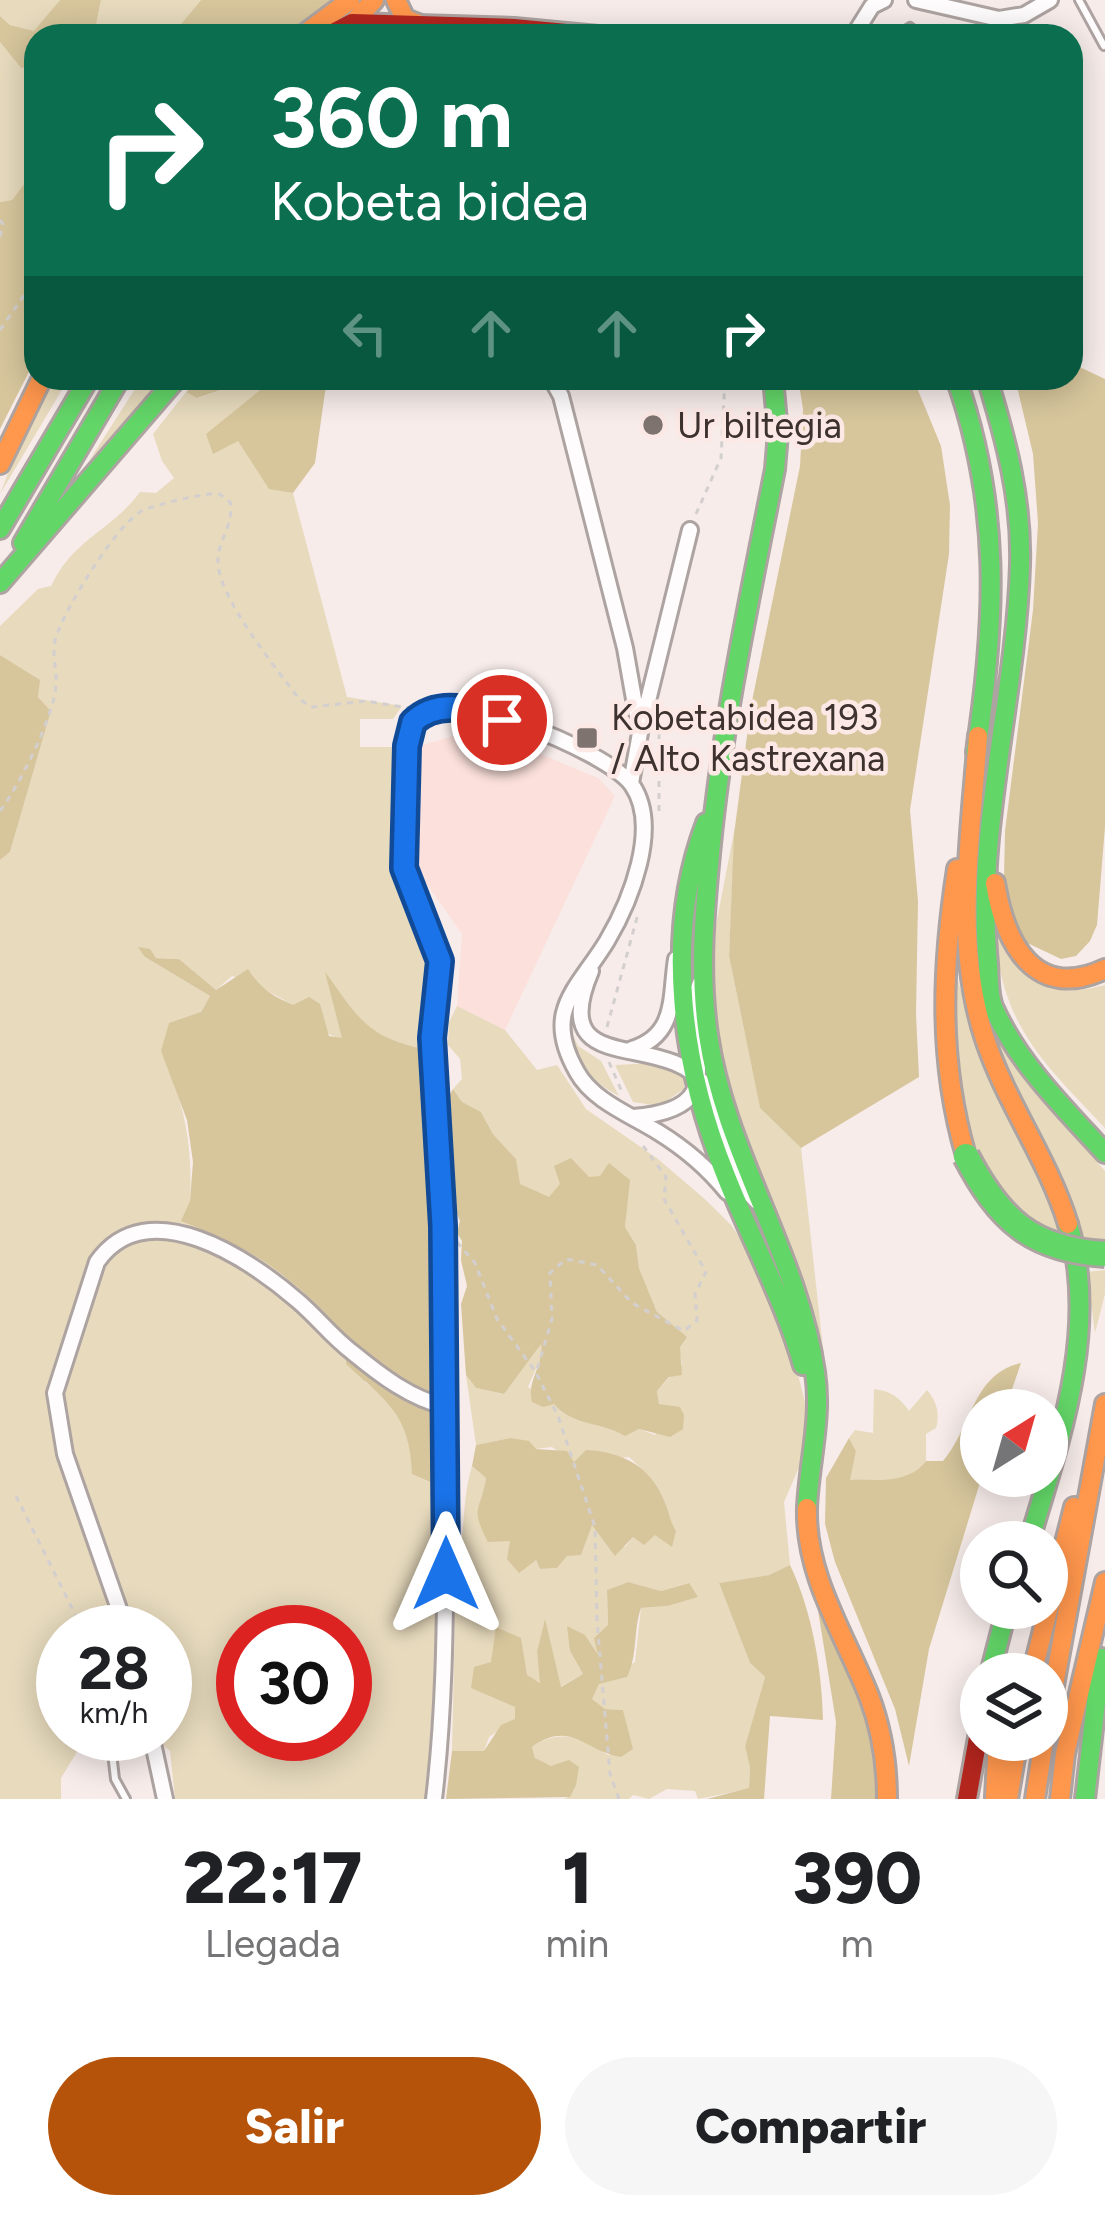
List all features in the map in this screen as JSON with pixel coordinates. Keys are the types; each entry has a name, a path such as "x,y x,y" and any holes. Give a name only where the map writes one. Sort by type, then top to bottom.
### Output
{"main road":[{"path":"351,15 374,0"},
{"path":"396,0 405,20 416,24"},
{"path":"351,15 406,24"},
{"path":"0,464 36,390"},
{"path":"0,529 82,390"},
{"path":"0,582 113,390"},
{"path":"0,582 167,390"},
{"path":"748,1205 708,1033 703,977 710,813 775,470 774,390"},
{"path":"960,390 985,467 993,530 966,937 977,1014 1006,1088 1068,1216 1082,1268 1085,1307 1078,1365 1035,1521"},
{"path":"991,390 1018,506 1020,566 996,802 993,863 997,902 1010,940 1048,977 1071,982 1105,969"},
{"path":"999,390 999,418"},
{"path":"978,736 944,947 943,1057 951,1111 984,1194 1011,1224 1059,1250 1105,1254"},
{"path":"996,802 984,872 983,922 992,1006 1039,1080 1105,1153"},
{"path":"710,813 696,848 681,984 695,1078 711,1142 748,1205 803,1318 816,1372 818,1423 806,1508 809,1546 873,1706 884,1746 887,1799"},
{"path":"1037,1653 1090,1443 1105,1402"},
{"path":"1060,1653 1105,1402"},
{"path":"1060,1799 1065,1754 1105,1582"},
{"path":"1085,1799 1105,1621"},
{"path":"968,1799 974,1761"},
{"path":"995,1799 997,1761"},
{"path":"1008,1799 1014,1761"},
{"path":"1036,1799 1041,1761"}],"street":[{"path":"863,24 872,6 884,0"},
{"path":"916,0 999,19 1016,18 1050,0"},
{"path":"558,390 625,648 640,733"},
{"path":"631,783 690,530"},
{"path":"434,1799 444,1691 447,1407 432,1038 440,961 408,883 403,857 407,746 413,722 420,716 454,707 479,712 595,756 631,783 646,814 646,837 632,885 578,1002 581,1025 607,1049 666,1057 695,1078"},
{"path":"628,1051 651,1043 664,1028 686,921"},
{"path":"598,955 580,975 561,1024 579,1078 697,1160 748,1205"},
{"path":"633,1117 670,1113 695,1078 693,998 703,977"},
{"path":"117,1605 64,1454 56,1393 97,1262 111,1244 158,1229 224,1251 286,1291 380,1373 427,1402 447,1407"},
{"path":"157,1761 165,1799"}],"lane":[{"path":"1079,0 1104,46"},
{"path":"113,1761 115,1779 126,1799"}],"path":[{"path":"0,220 0,237"},
{"path":"0,330 24,295"},
{"path":"690,530 721,458 724,390"},
{"path":"0,811 22,777 53,703 57,635 75,595 130,521 143,509 161,508 179,496 218,493 230,502 232,512 217,550 217,569 230,600 299,699 321,708 366,700 401,706 420,716"},
{"path":"607,1059 625,1099"},
{"path":"536,1373 552,1319 550,1273 566,1259 597,1264 632,1303 684,1331 698,1320 695,1294 706,1273 664,1199 666,1177 641,1143"},
{"path":"443,1226 475,1263 497,1319 536,1373 558,1416 595,1527 597,1621 610,1774 619,1799"},
{"path":"16,1496 72,1605"}],"shaded area":[{"path":"0,0 60,0 40,24 24,24 24,29 0,16"},
{"path":"60,0 101,0 96,24 40,24"},
{"path":"101,0 201,0 181,24 96,24"},
{"path":"201,0 331,0 302,24 181,24"},
{"path":"0,16 24,28 24,68 0,42"},
{"path":"0,42 24,68 24,184 12,200 0,202"},
{"path":"24,184 24,382 0,429 0,202 12,200"},
{"path":"1083,369 1105,379 1105,827 1097,925 1076,956 1061,959 1023,941 1010,916 1004,878 1005,831 1033,610 1038,523 1033,454 1018,390 1083,390"},
{"path":"47,390 62,390 0,494"},
{"path":"134,390 158,390 89,461"},
{"path":"188,390 221,390 197,398"},
{"path":"221,390 260,390 206,435 238,440 269,488 293,493 347,697 402,706 393,719 360,719 360,747 394,747 392,853 432,963 420,1048 375,1031 327,976 343,1039 248,982 232,976 216,990 179,959 145,957 210,996 201,1012 161,1051 185,1124 190,1201 217,1235 283,1271 347,1337 365,1382 395,1407 411,1441 412,1474 431,1483 436,1474 435,1660 426,1799 175,1799 171,1761 192,1761 192,1605 36,1605 36,1761 71,1761 61,1778 61,1799 0,1799 0,860 10,852 51,711 38,697 39,680 0,655 0,626 38,589 51,586 71,556 140,492 156,493 174,478 153,434 186,392 198,398"},
{"path":"325,390 315,463 293,493 269,489 238,441 213,454 206,434 259,391"},
{"path":"800,390 918,390 941,446 950,505 949,554 910,810 918,901 919,1077 801,1148 760,1108 729,956 734,834 751,706 800,466"},
{"path":"0,655 40,680 38,697 51,711 10,852 0,860"},
{"path":"468,724 598,778 615,796 505,1030 457,1006 462,934 417,870 422,745 457,735"},
{"path":"735,827 729,956 760,1108 801,1148 830,1412 805,1304 728,1101 712,1010 709,961"},
{"path":"993,926 1012,960 1036,982 1066,990 1105,985 1105,1128 1043,1060 1015,1016"},
{"path":"138,947 150,949 156,958 179,959 216,990 248,969 262,986 286,1002 293,1005 309,997 320,1004 329,1036 342,1038 325,972 374,1030 420,1048 436,1269 436,1474 432,1483 412,1474 401,1423 346,1364 347,1337 327,1315 273,1267 181,1221 190,1201 193,1162 187,1120 161,1051 169,1023 201,1012 210,996 145,957"},
{"path":"954,967 975,1038 1064,1237 1021,1216 978,1159 953,1065"},
{"path":"457,1006 505,1030 537,1070 557,1065 586,1109 658,1159 731,1225 751,1253 789,1339 809,1418 807,1449 784,1502 790,1565 769,1575 719,1583 750,1663 765,1677 745,1746 749,1789 698,1799 695,1791 667,1789 649,1799 633,1795 629,1799 564,1799 570,1796 551,1766 535,1759 532,1747 561,1736 589,1743 608,1755 632,1749 623,1710 605,1709 591,1699 599,1684 635,1662 641,1608 667,1606 688,1583 661,1591 628,1582 607,1590 608,1626 601,1660 570,1651 583,1674 560,1687 544,1623 537,1651 541,1683 491,1662 472,1687 516,1707 515,1719 489,1737 484,1751 452,1751 456,1572 472,1466 486,1478 489,1503 501,1528 540,1569 557,1568 592,1524 625,1547 633,1537 668,1519 660,1493 629,1457 574,1462 552,1447 535,1449 510,1438 476,1445 466,1375 476,1388 503,1394 541,1342 542,1355 528,1387 554,1404 625,1435 639,1429 655,1435 667,1408 659,1404 657,1391 682,1364 675,1329 657,1312 639,1268 636,1245 625,1227 629,1180 576,1180 549,1198 519,1184 516,1159 481,1112 462,1103 453,1089 462,1079 460,1059 448,1045 449,1022"},
{"path":"990,1026 1031,1086 1105,1171 1105,1240 1080,1238"},
{"path":"570,1029 578,1046 601,1061 619,1096 584,1069"},
{"path":"657,1063 684,1078 684,1089 659,1106 633,1102 615,1065"},
{"path":"453,1089 462,1102 481,1112 516,1159 520,1184 549,1197 560,1184 554,1166 571,1158 589,1177 600,1176 609,1163 630,1180 625,1227 636,1245 639,1268 657,1312 687,1337 680,1347 682,1375 669,1377 657,1391 659,1404 680,1407 683,1429 670,1437 639,1429 625,1436 570,1417 554,1404 543,1407 532,1402 541,1344 504,1394 476,1388 466,1375 461,1304 467,1286 457,1233 460,1221 451,1199 448,1098"},
{"path":"1105,1270 1105,1294 1095,1333 1087,1272"},
{"path":"1021,1363 1012,1389 983,1389 992,1378"},
{"path":"874,1389 894,1396 909,1411 927,1390 937,1408 936,1428 926,1434 926,1461 910,1474 881,1481 849,1480 856,1451 849,1438 855,1430 873,1433"},
{"path":"960,1434 960,1497 976,1497 968,1521 960,1521 960,1548 929,1649 909,1766 895,1709 835,1562 825,1524 826,1478 849,1438 856,1451 850,1480 901,1477 926,1461 943,1461"},
{"path":"510,1438 529,1441 536,1449 567,1451 574,1462 586,1450 634,1463 652,1479 665,1503 676,1531 672,1547 655,1535 644,1545 633,1537 615,1556 592,1525 581,1555 567,1556 557,1568 540,1569 536,1560 519,1573 507,1559 510,1541 488,1542 482,1530 478,1509 486,1478 472,1466 476,1445"},
{"path":"790,1565 814,1641 823,1720 770,1716 764,1799 707,1799 749,1788 745,1746 765,1677 750,1663 719,1583 769,1575"},
{"path":"628,1582 661,1591 689,1583 698,1597 641,1608 627,1677 599,1684 592,1699 605,1709 623,1710 633,1749 621,1757 568,1737 546,1739 532,1747 535,1758 551,1766 569,1760 579,1767 570,1797 446,1799 452,1751 484,1751 501,1725 515,1719 515,1707 471,1688 474,1667 491,1662 496,1627 521,1638 527,1675 540,1683 537,1651 545,1619 561,1687 583,1674 570,1651 567,1626 585,1635 598,1655 594,1638 608,1625 607,1590"},
{"path":"816,1598 868,1721 877,1799 831,1799 836,1722"}],"traffic: fast":[{"path":"0,529 82,390"},
{"path":"23,543 113,390"},
{"path":"0,583 167,390"},
{"path":"774,390 775,469 715,805 703,945 704,989 717,1079 794,1286 815,1372 816,1423 807,1508"},
{"path":"960,390 981,472 990,564 988,656 976,752"},
{"path":"990,390 1011,470 1020,565 987,864 990,993 1004,1029 1030,1067 1105,1153"},
{"path":"706,823 685,910 683,1001 689,1046 711,1134 803,1365"},
{"path":"966,1156 991,1197 1020,1227 1057,1246 1105,1254"},
{"path":"1035,1521 1063,1425 1078,1344 1077,1263 1068,1224"},
{"path":"995,1653 1002,1629"},
{"path":"1085,1799 1101,1658"}],"traffic: slow":[{"path":"318,24 350,0"},
{"path":"352,24 374,0"},
{"path":"396,0 405,19 418,24"},
{"path":"0,464 36,390"},
{"path":"978,736 967,889 975,1002 994,1063 1068,1224"},
{"path":"957,869 945,1013 951,1084 966,1156"},
{"path":"995,883 1016,946 1042,972 1060,978 1105,969"},
{"path":"1060,1653 1105,1404"},
{"path":"1037,1653 1074,1507"},
{"path":"807,1508 819,1581 877,1721 887,1799"},
{"path":"1060,1799 1065,1754 1105,1582"},
{"path":"995,1797 997,1761"},
{"path":"1008,1799 1014,1761"},
{"path":"1035,1799 1041,1761"}],"traffic: jam":[{"path":"350,24 384,24"},
{"path":"967,1799 974,1761"}],"place":[{"name":"Ur biltegia","path":"653,425"},
{"name":"Kobetabidea 193 / Alto Kastrexana","path":"587,738"}],"route":[{"path":"446,1574 443,1226 432,1038 440,961 404,868 407,746 413,722 430,710 454,707 502,720"}]}
